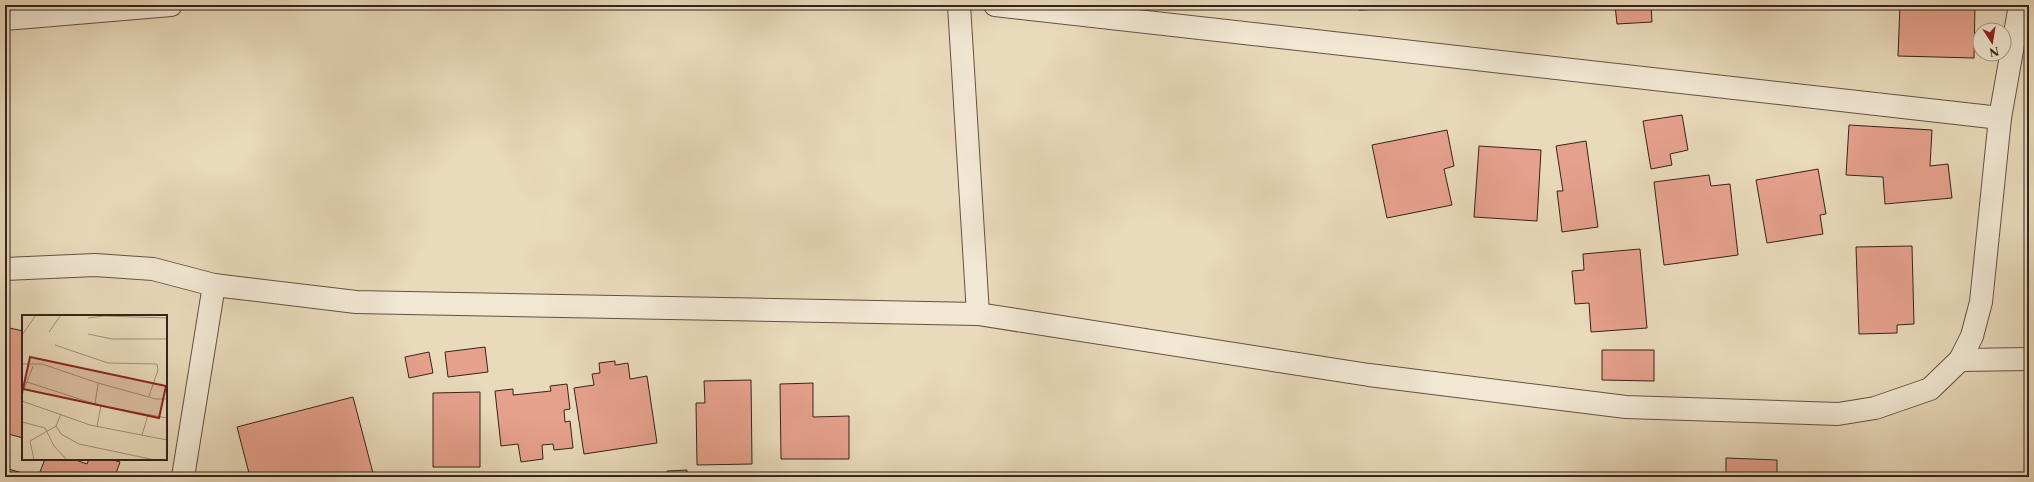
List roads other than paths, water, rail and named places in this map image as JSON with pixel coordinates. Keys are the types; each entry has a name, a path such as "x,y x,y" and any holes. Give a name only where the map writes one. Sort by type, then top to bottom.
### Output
{"street":[{"path":"5,19 171,5"},
{"path":"959,5 978,314"},
{"path":"995,5 2000,118"},
{"path":"5,269 95,265 153,269 214,285 356,302 978,314 1369,376 1626,407 1838,414 1875,408 1930,389 1960,360 1972,336 1981,302 2000,118 2020,5"},
{"path":"183,477 214,285"},
{"path":"1960,360 2029,359"}]}
